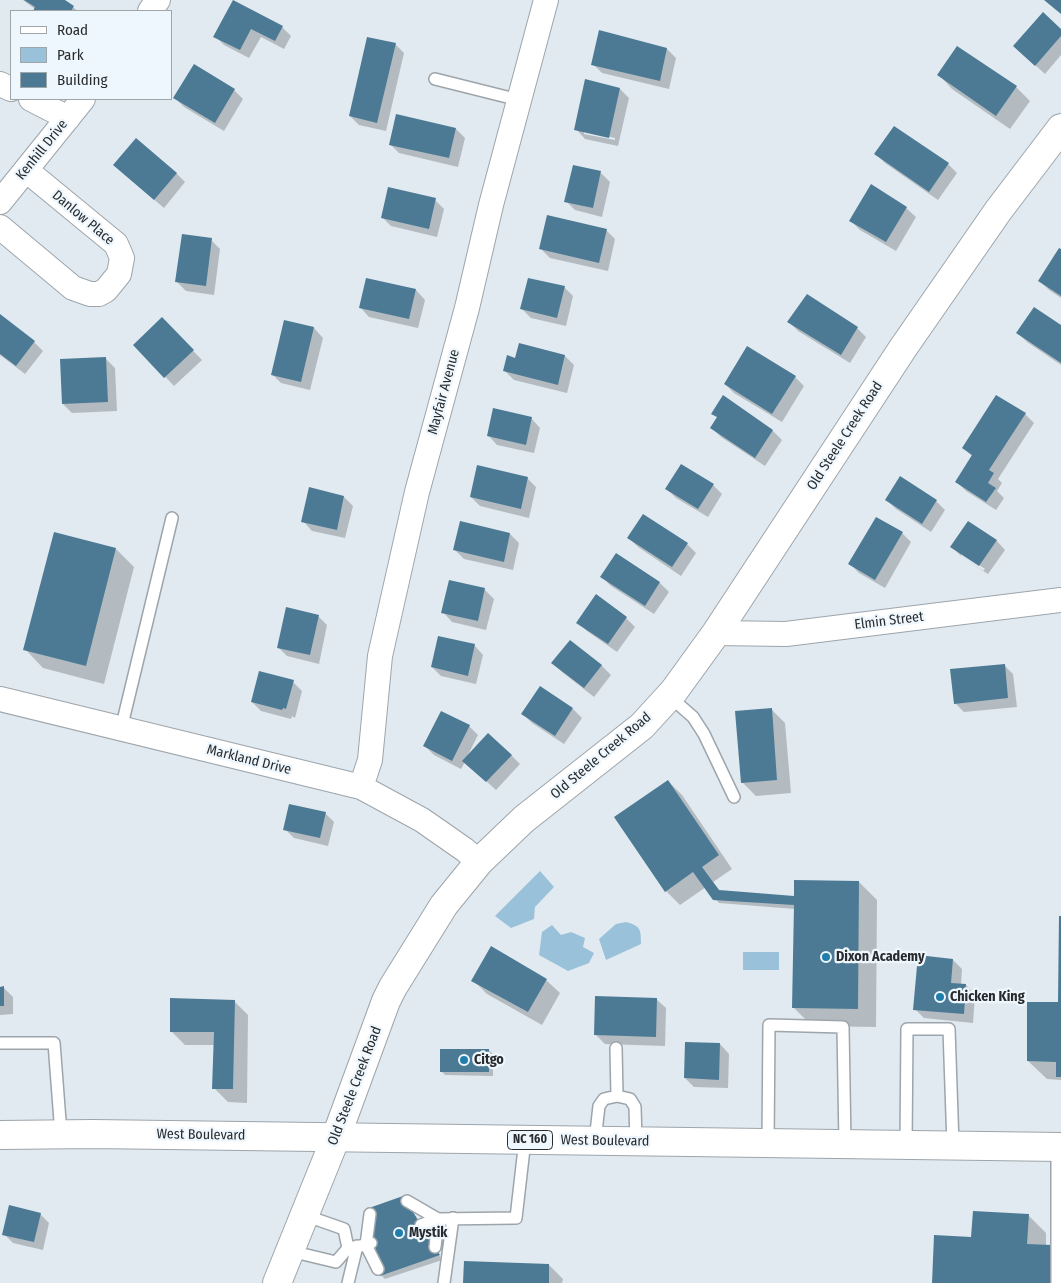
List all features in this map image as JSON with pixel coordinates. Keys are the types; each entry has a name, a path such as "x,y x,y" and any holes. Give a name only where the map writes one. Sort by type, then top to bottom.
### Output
{"main road":[{"name":"Old Steele Creek Road","path":"277,1283 336,1138 386,1002 393,987 444,905 479,862 524,819 642,726 669,696 716,633 903,348 998,211 1061,128"},
{"name":"West Boulevard","path":"0,1135 61,1134 1059,1147"}],"street":[{"name":"Mayfair Avenue","path":"361,787 370,760 380,656 417,492 467,308 546,0"},
{"path":"33,100 68,118"},
{"name":"Kenhill Drive","path":"0,202 82,100"},
{"name":"Danlow Place","path":"0,227 73,288 90,294 99,294 106,290 119,274 122,258 116,244 26,170"},
{"name":"Elmin Street","path":"716,633 786,634 1061,600"},
{"name":"Markland Drive","path":"0,699 361,787 422,820 479,862"}],"lane":[{"path":"435,79 519,100"},
{"path":"121,729 172,518"},
{"path":"669,696 693,717 704,734 734,797"},
{"path":"768,1143 769,1025 843,1027 845,1144"},
{"path":"906,1145 907,1029 949,1029 953,1146"},
{"path":"0,1044 54,1043 61,1134"},
{"path":"616,1048 617,1096"},
{"path":"595,1141 599,1106 604,1099 617,1096 630,1100 635,1108 636,1142"},
{"path":"421,1225 438,1218 516,1218 525,1140"},
{"path":"1057,1283 1059,1147"},
{"path":"407,1201 438,1218"},
{"path":"348,1283 370,1214"},
{"path":"304,1215 344,1229 361,1245 378,1269"},
{"path":"435,1247 438,1218"},
{"path":"444,1283 453,1218"},
{"path":"290,1252 336,1262 361,1245"}],"green space":[{"path":"540,871 554,887 535,907 534,919 511,928 495,916"},
{"path":"626,922 635,925 639,929 641,944 606,960 599,939 616,924"},
{"path":"552,925 561,935 571,932 585,938 583,947 594,953 589,963 568,971 539,955 542,932"},
{"path":"743,952 779,952 779,970 743,970"}],"building":[{"path":"24,0 65,0 74,6 72,10 34,10 35,7"},
{"path":"233,0 283,26 275,41 251,29 240,50 213,37"},
{"path":"1044,0 1061,0 1061,14"},
{"path":"1043,12 1061,29 1061,36 1035,66 1013,46"},
{"path":"599,30 667,48 660,81 591,65"},
{"path":"367,37 396,43 377,123 349,116"},
{"path":"957,46 1017,86 996,116 937,75"},
{"path":"194,64 235,89 215,123 173,98"},
{"path":"585,79 620,88 609,138 574,130"},
{"path":"396,114 456,128 449,158 389,145"},
{"path":"894,126 949,163 929,192 874,154"},
{"path":"136,138 177,173 154,200 113,165"},
{"path":"573,165 601,171 593,208 564,202"},
{"path":"871,184 907,207 886,242 849,221"},
{"path":"388,187 436,198 429,229 381,218"},
{"path":"547,215 607,229 599,263 539,249"},
{"path":"182,234 212,238 206,286 175,282"},
{"path":"1059,248 1061,249 1061,296 1038,281"},
{"path":"366,278 416,289 409,319 359,308"},
{"path":"528,278 565,286 557,318 520,309"},
{"path":"807,294 858,327 841,355 787,322"},
{"path":"1034,307 1061,325 1061,363 1016,333"},
{"path":"0,314 35,341 16,366 0,354"},
{"path":"162,317 194,350 164,378 133,345"},
{"path":"284,320 314,327 301,382 271,375"},
{"path":"519,343 565,355 558,385 503,371 507,355 515,358"},
{"path":"747,346 796,376 772,414 724,384"},
{"path":"106,357 108,402 62,404 60,359"},
{"path":"723,395 773,430 755,458 710,428 717,417 711,414"},
{"path":"996,395 1026,413 989,470 994,473 988,483 996,488 986,502 955,482 972,455 962,448"},
{"path":"493,408 532,417 526,445 487,436"},
{"path":"681,464 714,484 698,509 665,489"},
{"path":"477,465 528,477 521,509 470,497"},
{"path":"900,476 937,500 922,524 885,500"},
{"path":"309,487 344,496 337,530 301,522"},
{"path":"643,514 688,543 672,567 627,538"},
{"path":"876,517 903,532 875,580 848,564"},
{"path":"460,521 510,533 504,562 453,550"},
{"path":"968,521 997,540 979,566 950,547"},
{"path":"54,532 116,548 86,666 23,650"},
{"path":"616,553 660,582 645,606 600,577"},
{"path":"449,580 485,588 478,621 441,613"},
{"path":"596,594 627,617 608,644 576,623"},
{"path":"286,607 319,615 310,655 277,648"},
{"path":"438,636 475,644 468,676 431,667"},
{"path":"570,640 602,665 584,688 551,663"},
{"path":"1005,664 1008,698 954,704 950,669"},
{"path":"259,671 294,680 286,709 283,708 282,710 251,702"},
{"path":"540,686 573,708 555,736 521,714"},
{"path":"772,708 777,780 741,783 735,711"},
{"path":"441,711 470,725 452,761 423,746"},
{"path":"488,733 512,755 486,782 462,761"},
{"path":"668,780 719,855 702,867 719,890 794,896 794,880 859,881 858,1009 792,1008 794,905 713,900 693,872 665,892 614,817"},
{"path":"289,804 326,812 320,838 283,830"},
{"path":"1059,916 1061,916 1061,1077 1056,1077 1056,1062 1027,1061 1027,1002 1058,1002"},
{"path":"491,946 547,979 528,1012 471,981"},
{"name":"Chicken King","path":"918,955 953,959 951,983 966,984 964,1014 913,1010"},
{"path":"4,986 4,1006 0,1006 0,987"},
{"path":"595,996 657,998 656,1037 594,1035"},
{"path":"170,998 235,1000 233,1089 212,1089 214,1032 170,1032"},
{"path":"685,1042 720,1043 719,1080 684,1078"},
{"name":"Citgo","path":"440,1049 489,1049 489,1072 440,1072"},
{"name":"Mystik","path":"403,1196 440,1255 380,1276 369,1208"},
{"path":"9,1205 41,1213 34,1242 2,1235"},
{"path":"973,1211 1029,1214 1027,1244 1052,1245 1050,1283 932,1283 934,1235 971,1237"},
{"path":"464,1261 549,1264 549,1283 463,1283"}],"place":[{"name":"Dixon Academy","path":"826,957"},
{"name":"Chicken King","path":"940,997"},
{"name":"Citgo","path":"464,1060"},
{"name":"Mystik","path":"399,1233"}]}
